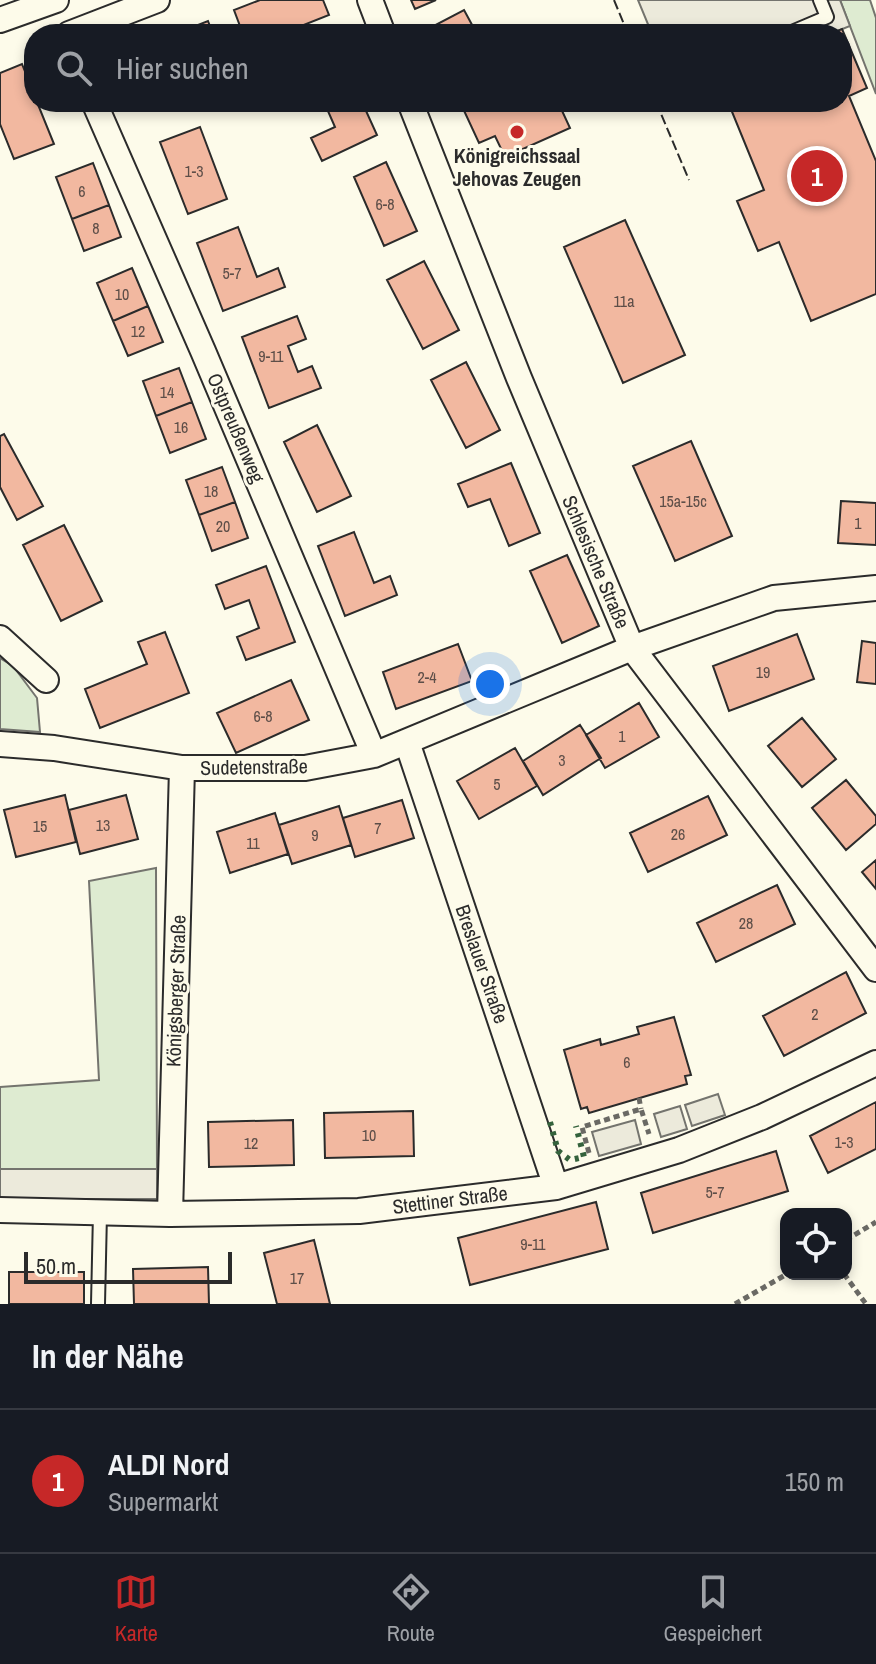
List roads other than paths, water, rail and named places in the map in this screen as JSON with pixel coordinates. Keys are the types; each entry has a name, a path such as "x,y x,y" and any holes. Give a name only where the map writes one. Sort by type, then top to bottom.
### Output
{"street":[{"path":"0,20 58,0 64,24"},
{"path":"93,24 157,0"},
{"path":"370,0 379,24"},
{"name":"Ostpreußenweg","path":"98,112 374,755"},
{"name":"Schlesische Straße","path":"414,112 519,378 632,648 876,969"},
{"name":"Sudetenstraße","path":"0,744 54,748 182,768 305,768 374,755 632,648 774,598 876,588"},
{"path":"0,638 46,680"},
{"name":"Breslauer Straße","path":"407,742 556,1187"},
{"name":"Königsberger Straße","path":"170,1214 182,768"},
{"name":"Stettiner Straße","path":"0,1210 170,1214 359,1211 556,1187 679,1150 762,1117 876,1063"}],"lane":[{"path":"811,24 827,17 820,0"},
{"path":"98,1304 100,1213"}],"place":[{"name":"Königreichssaal Jehovas Zeugen","path":"517,132"},
{"name":"ALDI Nord","path":"817,176"}]}
